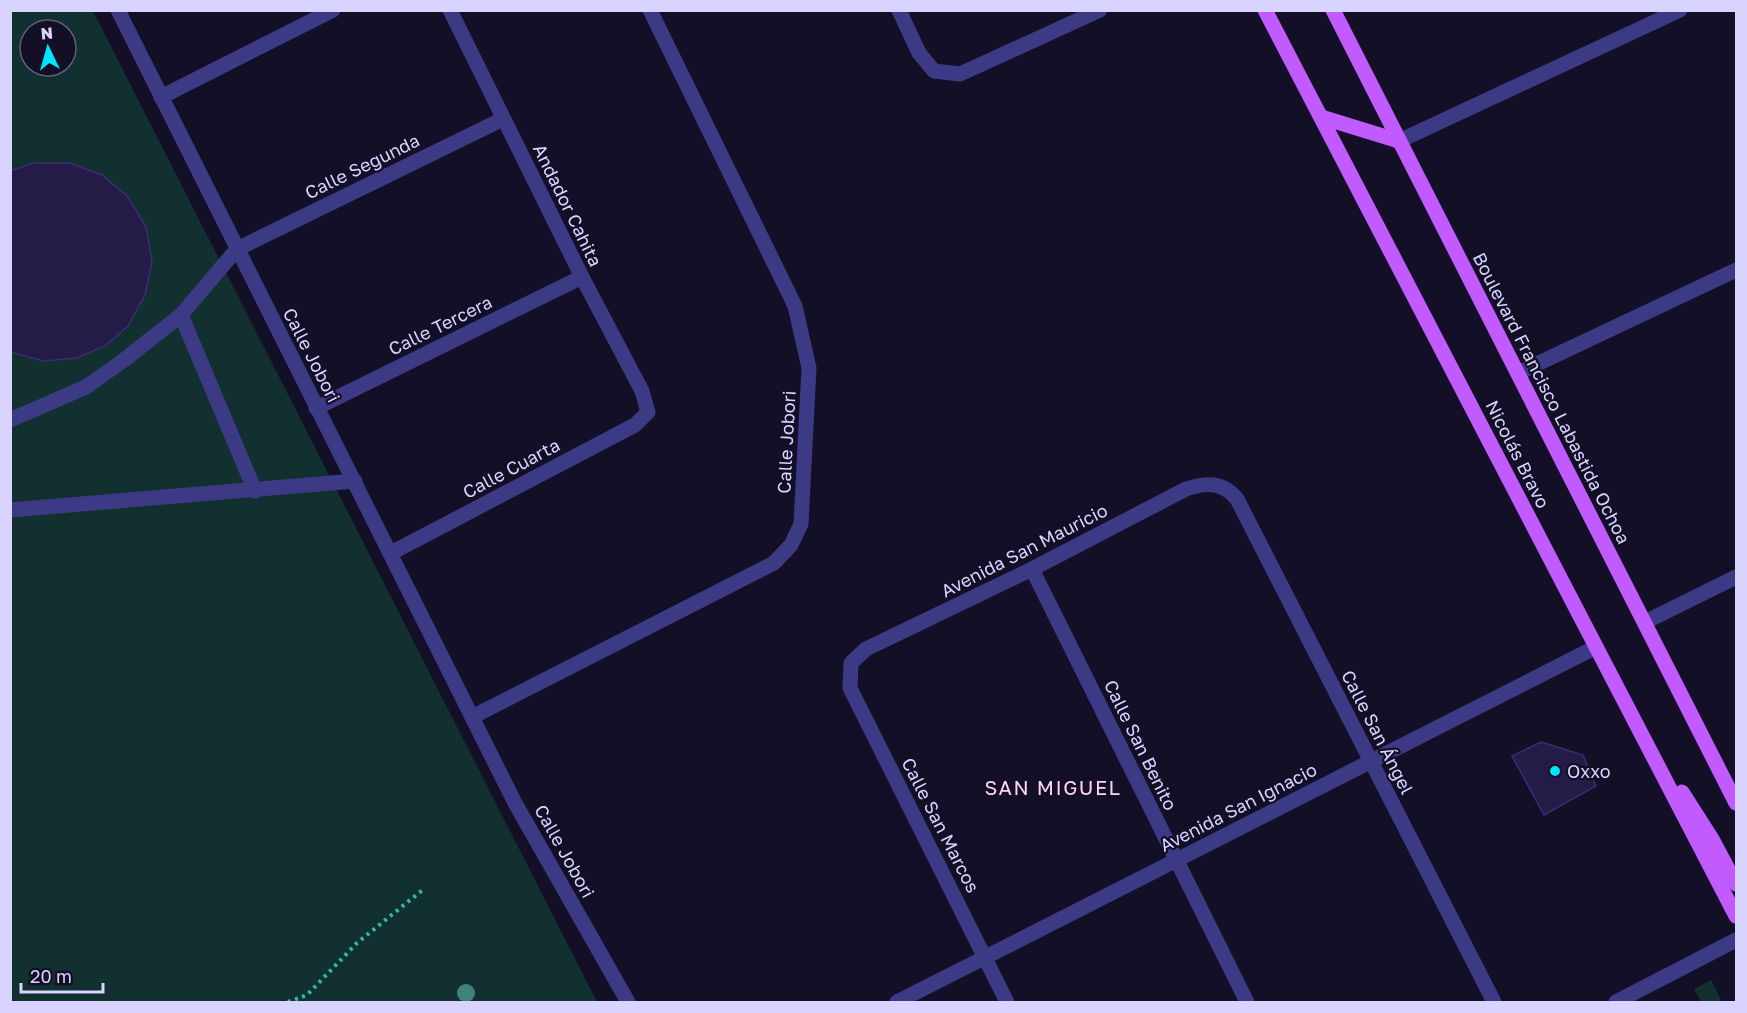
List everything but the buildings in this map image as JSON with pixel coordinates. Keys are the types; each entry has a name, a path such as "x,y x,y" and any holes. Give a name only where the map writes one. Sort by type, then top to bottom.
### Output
{"main road":[{"name":"Nicolás Bravo","path":"1265,10 1737,916"},
{"name":"Boulevard Francisco Labastida Ochoa","path":"1333,10 1737,803"},
{"path":"1321,117 1400,141"},
{"path":"1634,719 1712,839 1737,884"}],"street":[{"name":"Calle Jobori","path":"118,10 515,803 628,1002"},
{"path":"161,97 333,10"},
{"name":"Andador Cahita","path":"450,10 582,277 642,390 648,409 647,416"},
{"name":"Calle Jobori","path":"472,717 774,563 791,545 801,524 809,368 801,326 795,306 769,249 650,10"},
{"path":"899,10 920,53 934,71 945,74 960,74 972,70 1100,10"},
{"path":"1400,141 1680,10"},
{"name":"Calle Segunda","path":"237,249 503,118"},
{"path":"10,420 86,387 181,315 237,249"},
{"path":"1518,374 1737,270"},
{"name":"Calle Tercera","path":"316,408 582,277"},
{"path":"181,315 255,491"},
{"name":"Calle Cuarta","path":"391,553 635,425 647,416"},
{"path":"10,510 355,481"},
{"name":"Avenida San Mauricio","path":"851,663 866,649 1032,569 1186,489 1198,485 1219,485"},
{"name":"Calle San Ángel","path":"1219,485 1237,499 1494,1002"},
{"name":"Calle San Benito","path":"1032,569 1247,1002"},
{"path":"1645,622 1737,577"},
{"name":"Avenida San Ignacio","path":"897,1002 1596,647"},
{"name":"Calle San Marcos","path":"851,663 850,688 1007,1002"},
{"path":"1616,1002 1737,940"}],"path":[{"path":"288,1002 306,995 357,942 425,888"}],"green space":[{"path":"10,11 93,11 597,1002 11,1002"},
{"path":"1711,980 1722,1002 1701,1002 1694,989"}],"place":[{"name":"Oxxo","path":"1555,771"}],"district":[{"name":"SAN MIGUEL","path":"1053,787"}]}
